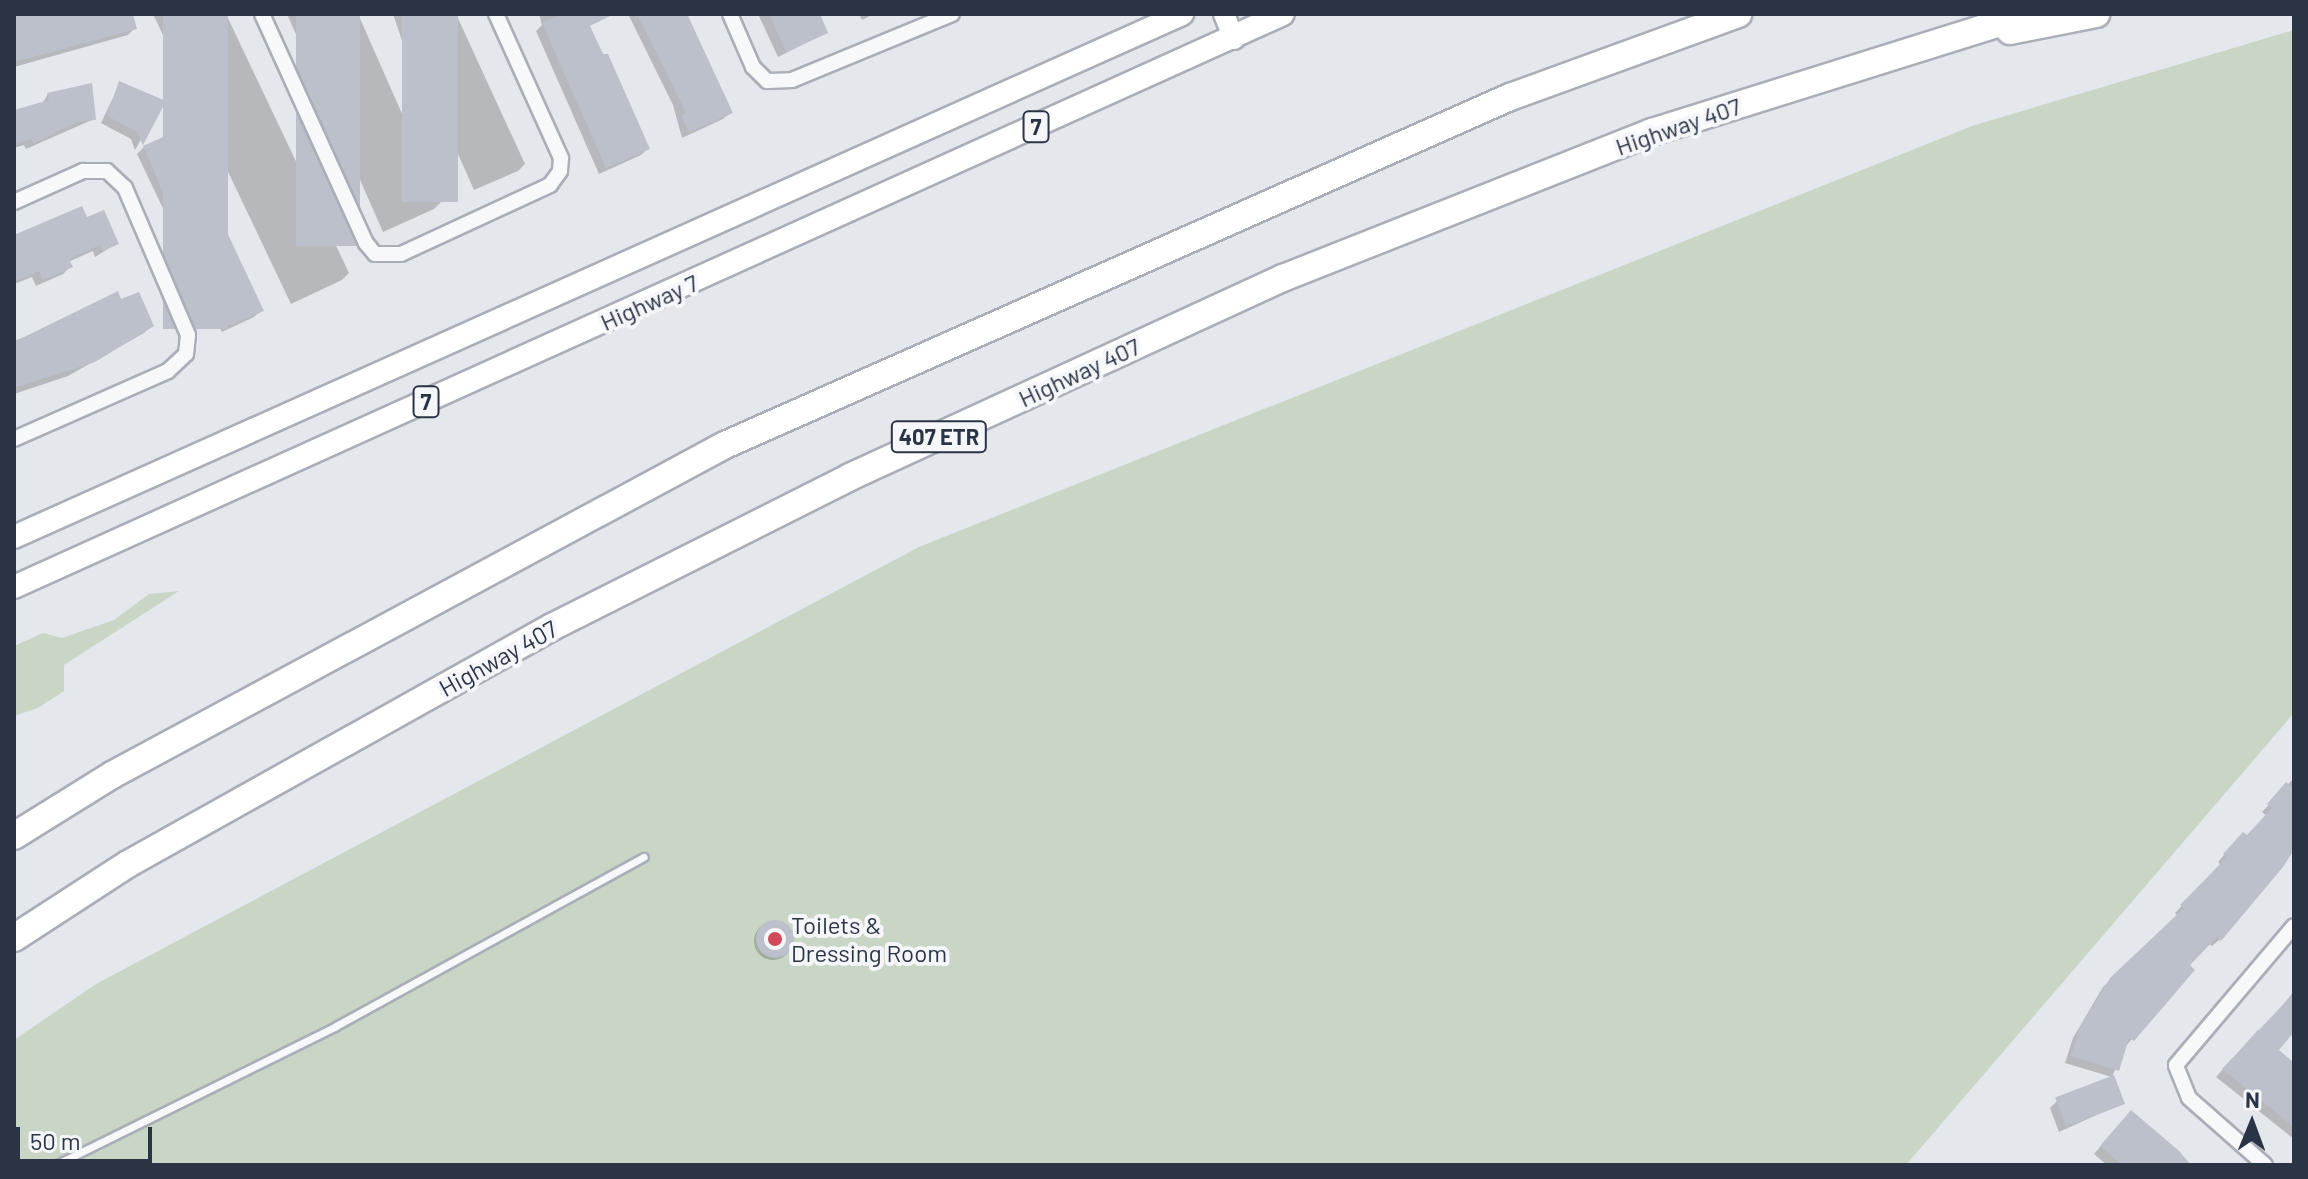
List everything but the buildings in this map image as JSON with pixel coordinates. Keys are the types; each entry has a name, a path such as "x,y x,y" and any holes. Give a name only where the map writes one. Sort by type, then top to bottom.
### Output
{"highway":[{"path":"14,836 112,775 725,445 1510,97 1738,14"},
{"name":"Highway 407","path":"14,938 128,864 552,627 850,477 1298,272 1652,132 2028,14"},
{"path":"1916,49 2096,14"}],"main road":[{"name":"Highway 7","path":"14,537 1182,14"},
{"name":"Highway 7","path":"14,587 1234,39 1275,16"}],"street":[{"path":"262,14 366,243 375,254 401,254 550,185 560,171 561,158 496,14"},
{"path":"730,14 753,67 767,81 792,80 952,14"},
{"path":"1224,14 1234,39"},
{"path":"14,202 83,171 107,171 125,188 188,335 186,354 168,371 14,439"},
{"path":"2265,1165 2189,1098 2176,1065 2294,926"}],"lane":[{"path":"55,1165 336,1026 644,857"}],"green space":[{"path":"2294,30 2294,713 1906,1165 14,1165 14,1040 96,984 919,547 1972,126"},
{"path":"179,591 64,665 64,691 38,708 14,716 14,646 43,633 62,638 114,620 149,594"}],"place":[{"name":"Toilets & Dressing Room","path":"775,939"}]}
